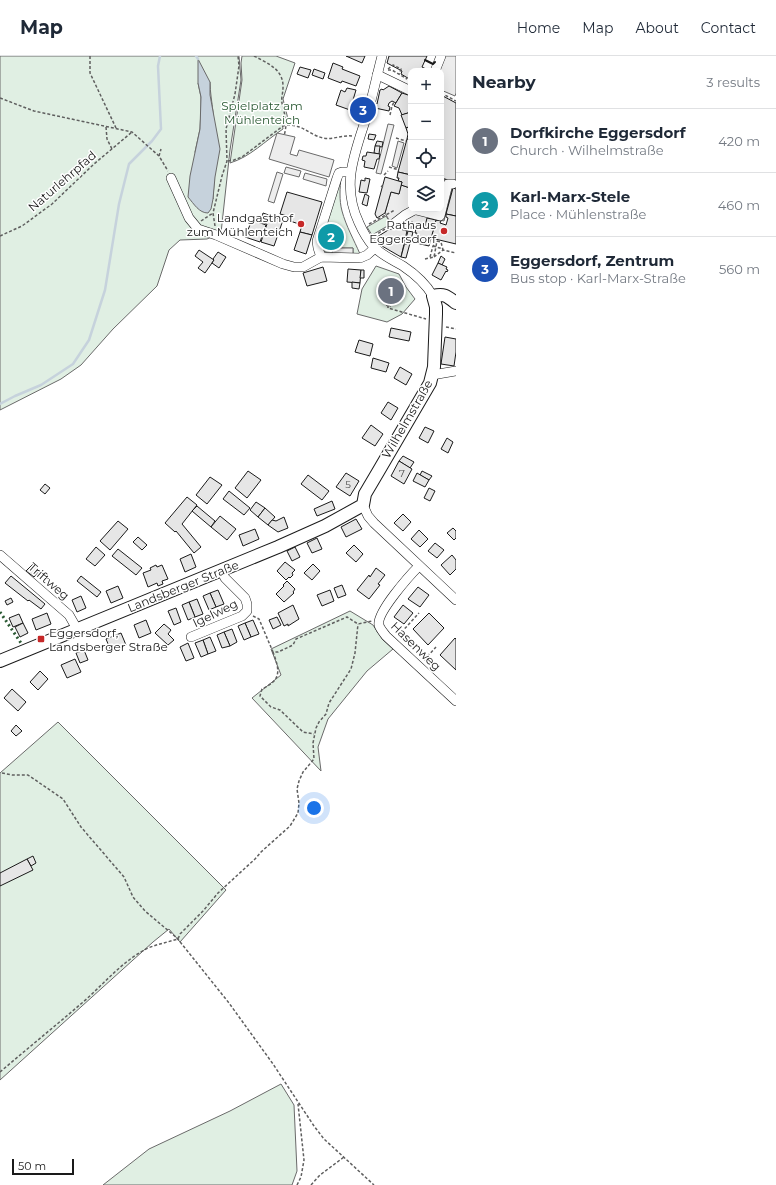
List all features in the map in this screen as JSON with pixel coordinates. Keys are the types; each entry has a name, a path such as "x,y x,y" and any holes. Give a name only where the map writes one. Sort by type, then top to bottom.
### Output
{"main road":[{"path":"433,296 440,294 447,296 456,303"},
{"name":"Wilhelmstraße","path":"363,505 365,494 430,384 434,367 436,314 433,296"},
{"name":"Landsberger Straße","path":"0,661 325,526 363,505"}],"street":[{"path":"382,56 382,77 408,90"},
{"path":"436,68 441,56"},
{"path":"383,71 368,110 350,172 350,195 356,217 366,239 375,248 413,274 424,284 433,296"},
{"path":"321,257 317,241 333,190 339,173 350,172"},
{"path":"171,178 189,218 198,229 216,235 283,264 294,267 303,267 321,257 360,258 367,255 375,248"},
{"path":"444,206 448,183"},
{"path":"392,225 410,212"},
{"path":"425,212 442,218 443,212"},
{"path":"432,375 456,371"},
{"path":"363,505 368,516 374,523 456,600"},
{"name":"Triftweg","path":"0,555 69,615 78,629"},
{"name":"Hasenweg","path":"419,566 383,610 379,620 379,626 386,636 456,701"},
{"name":"Igelweg","path":"191,637 242,616 247,611 245,598 225,578 221,570"}],"path":[{"path":"90,56 90,73 116,128"},
{"path":"216,235 213,213 227,161 226,129 240,66 238,56"},
{"path":"254,56 277,70 281,76 283,87 281,101 287,126 284,136"},
{"path":"383,71 393,65 401,69 399,74"},
{"path":"383,71 392,70 408,79"},
{"path":"444,94 456,100"},
{"path":"0,98 34,111 132,132 159,156 171,178"},
{"path":"390,115 394,102"},
{"path":"227,161 242,157 283,126 289,125 303,128 325,139 344,135 353,136"},
{"path":"106,127 107,139 112,149"},
{"name":"Naturlehrpfad","path":"0,236 22,226 41,213 94,164 132,132"},
{"path":"396,138 406,141"},
{"path":"159,156 161,149"},
{"path":"389,168 399,170"},
{"path":"384,175 388,172"},
{"path":"366,226 393,211 405,215"},
{"path":"196,226 213,213"},
{"path":"373,237 392,225"},
{"path":"430,258 433,246 437,241"},
{"path":"434,257 437,241"},
{"path":"437,241 441,242 443,249"},
{"path":"433,246 456,254"},
{"path":"425,259 434,257 443,249"},
{"path":"388,305 388,308 430,320"},
{"path":"247,611 259,619 277,664 278,672 274,681 262,689 260,696 271,707 280,710 303,732 314,734"},
{"path":"393,642 419,614"},
{"path":"273,652 278,652 293,645 296,639 347,618 358,624 379,620"},
{"path":"178,939 180,934 203,911 218,893 290,826 294,820 299,803 297,789 299,781 303,772 314,759 314,734 319,722 326,714 329,703 351,669 355,653 358,624"},
{"path":"419,666 436,647"},
{"path":"2,774 28,775 62,800 81,826 124,878 137,902 145,911 178,939 230,1003 324,1139 374,1185"},
{"path":"0,1072 83,1002 123,965 148,949 162,943 178,939"},
{"path":"297,1185 301,1177 304,1160 298,1103"},
{"path":"311,1185 320,1175 344,1157"}],"green space":[{"path":"0,56 239,56 241,80 230,150 221,233 207,239 180,240 169,250 157,286 113,329 81,365 61,379 0,410","holes":["210,82 214,134 213,199 195,152 200,129 201,109 201,97 198,83"]},
{"name":"Spielplatz am Mühlenteich","path":"242,56 276,56 295,63 283,99 288,119 283,123 283,129 251,153 230,163 242,80"},
{"path":"341,177 341,207 348,228 360,254 353,255 353,248 333,248 332,254 330,254 325,252 321,247 320,242"},
{"path":"386,216 391,224 372,235 367,227"},
{"path":"376,266 399,274 415,299 402,314 387,322 357,314 362,289"},
{"path":"350,611 373,625 382,639 393,649 367,671 328,719 318,747 321,771 252,698 281,675 271,649"},
{"path":"58,722 226,890 180,942 169,929 0,1080 0,773"},
{"path":"281,1084 294,1105 297,1171 292,1185 103,1185 149,1149 230,1111"}],"shaded area":[{"path":"444,56 456,56 455,96 444,91 444,68 438,68"},
{"path":"198,59 210,82 210,95 220,149 213,199 211,209 208,213 199,210 188,197 190,176 200,129 201,97 198,83"},
{"path":"388,124 394,125 381,174 376,173"},
{"path":"277,133 295,137 290,154 297,156 299,150 334,160 329,177 269,159"},
{"path":"398,141 404,143 397,168 392,166"},
{"path":"286,167 301,171 299,177 284,173"},
{"path":"277,172 283,174 274,203 268,201"},
{"path":"305,173 327,179 326,186 303,179"},
{"path":"444,180 454,182 444,221 428,217 425,226 417,224 407,231 393,227 385,213 391,192 399,194 401,185 408,187 408,212 444,212"},
{"path":"333,248 353,248 353,255 332,254"}],"building":[{"path":"346,56 365,56 362,63"},
{"path":"389,56 427,56 422,67 424,68 408,68 408,78 401,74 402,71 387,63"},
{"path":"333,63 343,67 342,69 360,76 356,86 342,81 341,83 328,78"},
{"path":"300,67 311,70 308,78 297,74"},
{"path":"314,69 325,73 323,79 312,75"},
{"path":"389,86 402,93 396,103 392,101 389,103 389,111 375,108 380,90 383,90"},
{"path":"347,88 356,90 350,110 336,105 341,90 345,92"},
{"path":"402,93 408,95 408,113 402,115 399,108 394,106"},
{"path":"444,97 456,103 456,182 444,179"},
{"path":"408,113 408,127 406,128 401,115"},
{"path":"369,134 376,135 374,140 368,139"},
{"path":"407,139 408,139 408,174 398,172"},
{"path":"377,141 383,142 382,147 375,146"},
{"path":"375,146 380,146 379,154 374,153"},
{"path":"367,152 380,154 374,169 364,167 365,161 362,160 363,156 366,156"},
{"path":"398,172 408,174 408,187 401,185 402,182 398,181 399,178 397,178"},
{"path":"385,177 402,182 399,194 391,192 385,213 377,218 375,214"},
{"path":"365,178 370,179 367,193 359,192 361,180 365,181"},
{"path":"453,188 456,189 456,216 446,214"},
{"path":"287,192 322,202 312,235 300,232 302,225 287,220 288,216 280,214"},
{"path":"365,194 369,196 367,206 362,204"},
{"path":"263,213 283,220 274,246 261,242 267,224 261,222"},
{"name":"Rathaus Eggersdorf","path":"446,214 456,216 456,244 431,238 436,220 441,221 440,223 446,225 448,218 446,217"},
{"path":"427,218 436,220 429,246 412,242 414,237 416,237 417,233 415,233 417,224 425,226"},
{"path":"252,220 266,225 260,242 245,237"},
{"path":"393,227 407,231 401,257 382,246 377,237"},
{"path":"408,231 413,232 406,258 401,257"},
{"path":"300,232 312,235 306,254 294,250"},
{"path":"199,250 214,260 205,273 198,268 203,262 195,256"},
{"path":"218,252 226,257 219,268 212,263"},
{"path":"441,256 445,259 442,265 438,263"},
{"path":"438,263 447,267 446,269 448,270 441,280 432,275"},
{"path":"323,267 327,281 307,286 303,273"},
{"path":"348,269 361,270 360,283 347,282"},
{"path":"361,270 364,270 364,278 360,278"},
{"path":"395,278 396,281 400,282 396,302 392,301 391,306 386,305 387,300 383,300 386,279"},
{"path":"352,282 360,283 359,289 352,288"},
{"path":"391,328 411,332 409,341 389,337"},
{"path":"445,337 456,339 454,366 441,364"},
{"path":"359,340 373,344 370,356 355,352"},
{"path":"373,358 389,363 386,372 371,368"},
{"path":"400,367 412,374 406,385 394,378"},
{"path":"388,402 398,408 391,420 381,413"},
{"path":"371,425 383,434 375,446 362,438"},
{"path":"425,427 434,431 428,443 419,438"},
{"path":"447,438 453,442 448,453 441,449"},
{"path":"403,456 414,462 410,468 399,461"},
{"path":"399,461 412,469 404,484 391,476"},
{"path":"248,471 261,480 247,498 235,488"},
{"path":"422,471 432,476 429,480 420,475"},
{"path":"346,473 359,481 350,496 336,487"},
{"path":"417,473 429,480 425,487 413,481"},
{"path":"308,475 329,491 322,500 301,484"},
{"path":"210,477 222,485 207,504 196,495"},
{"path":"45,484 50,488 45,494 40,490"},
{"path":"429,488 435,491 430,501 424,498"},
{"path":"229,491 250,508 244,515 223,499"},
{"path":"187,497 197,505 182,524 201,547 194,553 176,531 175,532 165,523"},
{"path":"332,501 335,509 317,516 314,509"},
{"path":"256,502 265,508 258,517 250,510"},
{"path":"197,506 215,521 211,527 192,511"},
{"path":"265,508 275,517 268,525 258,517"},
{"path":"403,514 411,522 403,531 394,523"},
{"path":"220,516 236,529 227,540 211,527"},
{"path":"284,517 288,528 278,532 268,525 272,520 276,521"},
{"path":"356,519 362,529 346,537 341,527"},
{"path":"118,521 128,529 110,550 100,541"},
{"path":"453,528 456,531 456,538 454,540 447,533"},
{"path":"255,529 259,539 243,546 239,535"},
{"path":"419,530 428,539 420,547 411,539"},
{"path":"138,537 147,545 142,550 133,542"},
{"path":"317,538 322,549 312,553 307,543"},
{"path":"435,543 444,550 437,558 428,551"},
{"path":"354,545 363,554 356,562 346,553"},
{"path":"96,547 105,555 95,566 86,559"},
{"path":"295,547 300,557 292,561 287,551"},
{"path":"118,549 142,568 136,575 112,556"},
{"path":"191,554 196,567 185,572 180,559"},
{"path":"452,555 456,560 456,569 450,575 441,565"},
{"path":"285,562 295,570 292,573 293,575 286,580 277,571"},
{"path":"33,564 40,570 34,577 26,571"},
{"path":"313,564 320,571 312,580 304,573"},
{"path":"156,565 157,567 162,565 168,579 162,581 163,584 158,586 157,583 148,587 143,573 151,570 150,568"},
{"path":"376,568 385,575 378,584 380,585 369,599 357,590 369,575 370,577"},
{"path":"11,576 45,604 41,609 5,583"},
{"path":"81,576 101,592 97,597 77,581"},
{"path":"287,581 295,589 293,592 294,593 284,602 276,594"},
{"path":"342,585 346,595 338,598 334,588"},
{"path":"118,586 123,598 111,603 106,591"},
{"path":"418,587 429,595 420,607 408,599"},
{"path":"218,590 224,604 216,607 210,593"},
{"path":"330,590 334,601 322,606 317,595"},
{"path":"210,593 216,607 209,610 203,596"},
{"path":"81,596 86,608 77,612 72,600"},
{"path":"11,598 13,602 7,605 5,601"},
{"path":"197,599 203,614 195,617 189,602"},
{"path":"189,602 195,617 188,620 182,605"},
{"path":"293,605 299,619 288,626 288,624 284,626 278,613"},
{"path":"403,605 413,613 404,624 394,617"},
{"path":"176,608 181,622 174,625 168,611"},
{"path":"47,613 51,624 36,630 32,619"},
{"path":"429,613 444,628 428,645 413,629"},
{"path":"19,614 23,623 13,627 9,618"},
{"path":"277,617 281,625 273,629 269,620"},
{"path":"146,620 151,633 139,638 134,625"},
{"path":"253,620 259,634 251,637 245,623"},
{"path":"23,623 28,633 20,637 15,627"},
{"path":"245,623 251,637 244,640 238,626"},
{"path":"164,624 171,630 168,634 174,640 168,645 155,633"},
{"path":"232,629 237,642 230,646 224,632"},
{"path":"224,632 230,646 222,648 217,635"},
{"path":"121,633 126,645 111,651 106,639"},
{"path":"210,637 216,651 208,654 203,640"},
{"path":"455,638 456,639 456,670 440,655"},
{"path":"203,640 208,654 201,657 195,643"},
{"path":"188,643 194,658 186,661 180,647"},
{"path":"84,650 88,660 80,663 76,653"},
{"path":"75,659 81,672 67,678 61,665"},
{"path":"40,671 48,679 38,690 30,682"},
{"path":"12,689 26,702 18,711 4,698"},
{"path":"16,725 22,731 16,736 11,731"},
{"path":"33,856 36,863 31,866 27,859"},
{"path":"27,859 33,870 0,886 0,873"}],"waterway":[{"path":"0,404 41,385 73,364 89,340 105,290 119,204 129,164 152,141 161,129 158,66 160,56"}],"hedge":[{"path":"0,612 21,643"}],"wall":[{"path":"425,60 433,64 435,62"}],"place":[{"name":"Eggersdorf, Zentrum","path":"363,110"},
{"name":"Landgasthof zum Mühlenteich","path":"301,224"},
{"name":"Rathaus Eggersdorf","path":"444,231"},
{"name":"Karl-Marx-Stele","path":"331,237"},
{"name":"Dorfkirche Eggersdorf","path":"391,291"},
{"name":"Eggersdorf, Landsberger Straße","path":"41,639"}]}
